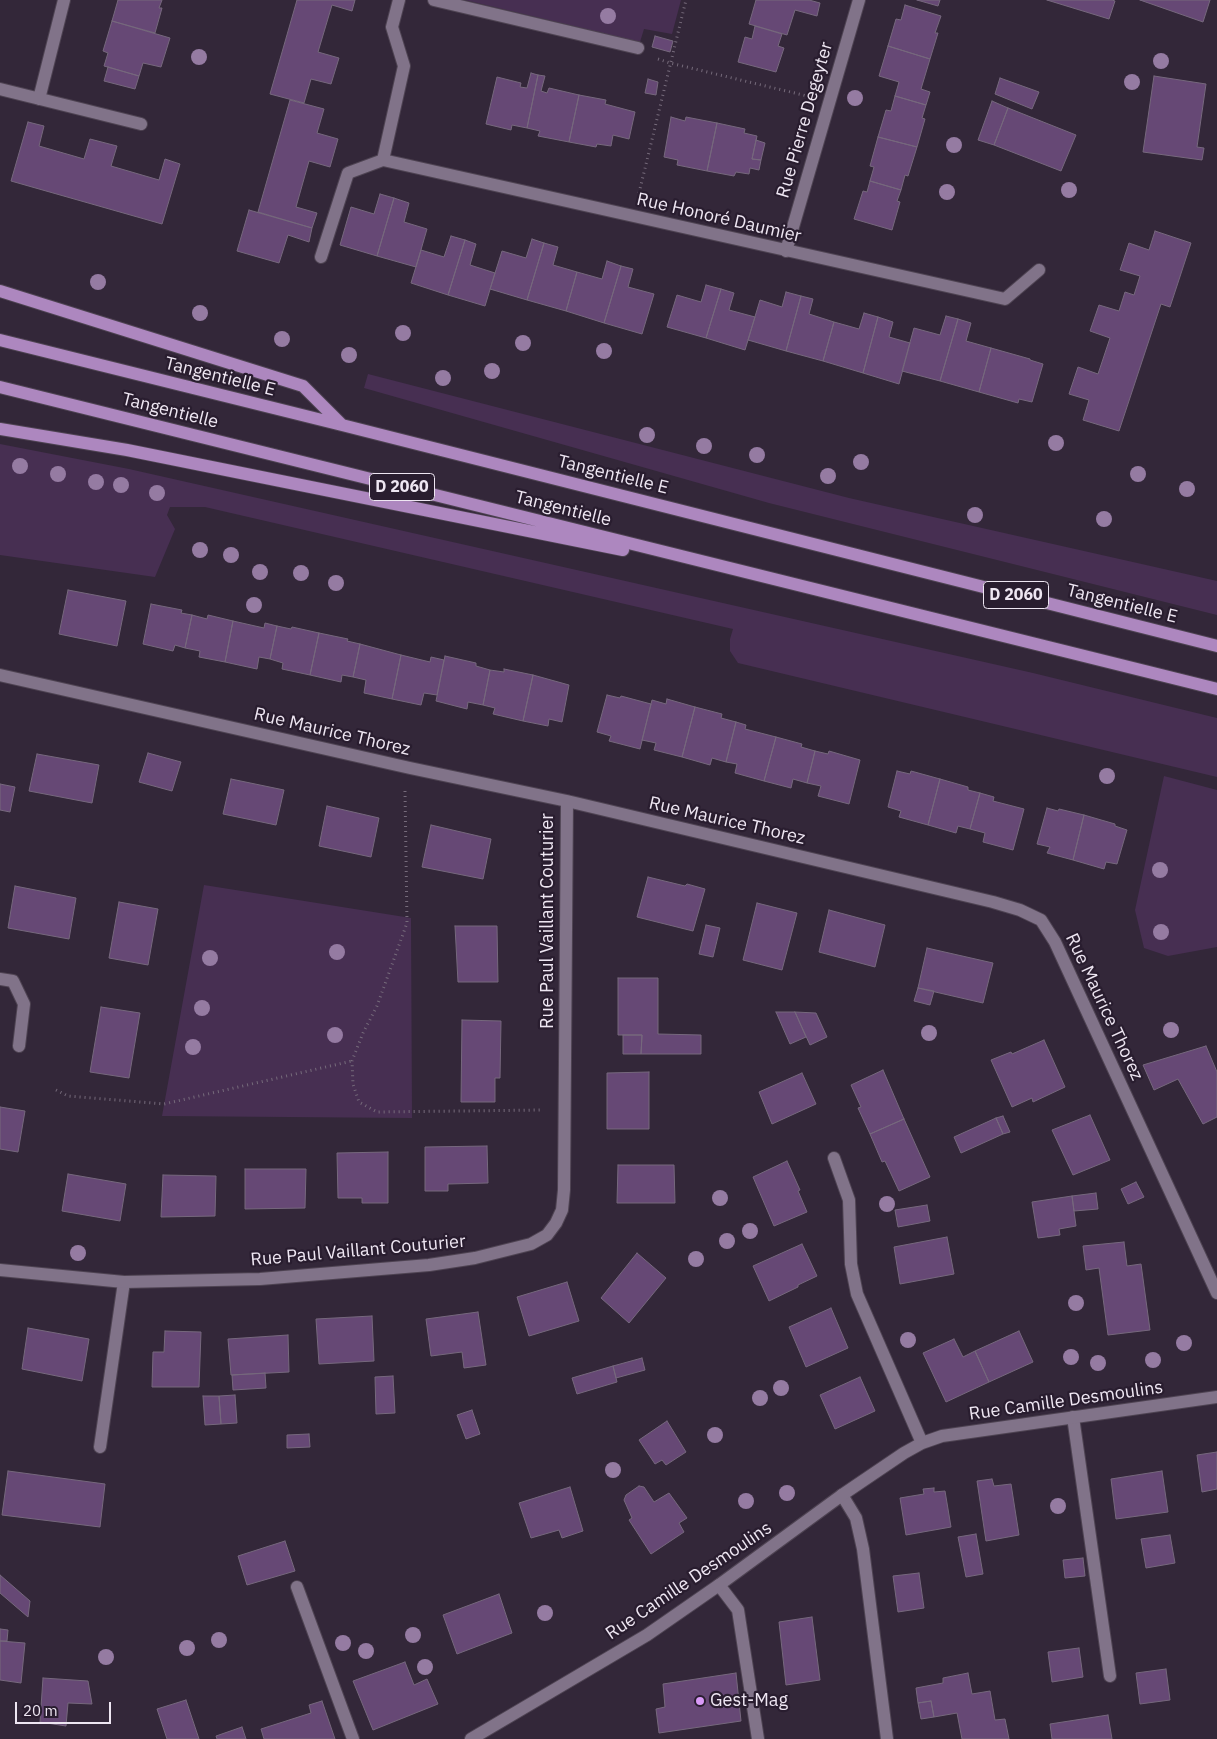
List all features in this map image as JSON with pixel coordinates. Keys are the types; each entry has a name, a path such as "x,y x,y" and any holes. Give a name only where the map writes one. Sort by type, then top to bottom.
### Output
{"main road":[{"path":"0,291 303,386 342,425"},
{"name":"Tangentielle E","path":"0,340 1217,646"},
{"name":"Tangentielle","path":"0,387 1217,689"},
{"path":"0,429 128,450 803,587"}],"street":[{"path":"39,99 64,0"},
{"path":"321,257 348,173 383,160 404,66 392,28 399,0"},
{"path":"434,0 638,48"},
{"name":"Rue Pierre Degeyter","path":"786,251 859,0"},
{"path":"0,89 141,124"},
{"name":"Rue Honoré Daumier","path":"383,160 1005,299 1039,270"},
{"name":"Rue Maurice Thorez","path":"0,675 410,768 567,801 993,902 1020,910 1041,920 1055,942 1217,1292"},
{"name":"Rue Paul Vaillant Couturier","path":"0,1270 124,1282 260,1279 429,1265 475,1258 531,1244 547,1235 556,1223 562,1210 564,1190 567,801"},
{"path":"0,979 12,981 24,1004 19,1046"},
{"path":"834,1158 849,1200 852,1264 857,1294 922,1443"},
{"path":"100,1448 124,1282"},
{"name":"Rue Camille Desmoulins","path":"471,1739 647,1635 842,1495 922,1443 942,1436 1217,1397"},
{"path":"1073,1417 1110,1676"},
{"path":"842,1495 856,1518 863,1549 887,1739"},
{"path":"719,1585 738,1610 758,1739"},
{"path":"297,1587 353,1739"}],"path":[{"path":"638,194 686,0"},
{"path":"670,63 811,97"},
{"path":"410,768 405,790 407,922 377,1006 363,1033 352,1061 353,1084 359,1102 377,1112 565,1110"},
{"path":"56,1090 68,1096 164,1104 352,1061"}],"shaded area":[{"path":"465,0 681,0 672,34 644,29 640,42"},
{"path":"368,374 849,498 1217,581 1217,615 769,503 364,388"},
{"path":"0,444 129,469 1033,673 1217,718 1217,777 738,663 730,651 730,639 733,629 205,507 170,507 167,515 175,529 155,577 0,555"},
{"path":"1164,776 1217,790 1217,947 1168,956 1144,948 1135,910"},
{"path":"204,885 411,918 412,1118 162,1116"}],"building":[{"path":"118,0 162,0 159,8 162,8 155,33 112,21"},
{"path":"297,0 355,0 352,11 332,5 318,52 339,58 331,84 311,79 304,103 270,94"},
{"path":"756,0 809,0 820,3 817,16 795,10 787,35 749,24"},
{"path":"917,0 940,0 938,6"},
{"path":"1047,0 1112,0 1115,1 1109,19"},
{"path":"1140,0 1210,0 1203,22"},
{"path":"905,5 941,16 935,33 938,33 930,59 888,46 896,19 901,20"},
{"path":"112,21 170,38 161,67 143,63 139,76 104,66 108,53 103,51"},
{"path":"755,26 782,34 778,46 784,48 776,72 738,62 745,37 752,39"},
{"path":"655,36 673,41 670,52 652,47"},
{"path":"888,46 930,59 921,89 930,92 926,105 895,96 899,82 879,76"},
{"path":"108,67 139,76 135,89 104,81"},
{"path":"531,73 538,75 527,128 512,125 511,130 486,124 497,77 521,83 520,87 527,88"},
{"path":"538,75 545,76 541,91 547,93 549,88 579,95 569,142 538,136 540,131 527,128"},
{"path":"1154,76 1206,84 1197,147 1204,148 1202,160 1143,152"},
{"path":"1000,78 1039,92 1032,109 995,94"},
{"path":"648,79 658,82 656,95 645,93"},
{"path":"579,95 606,100 605,104 635,112 629,139 613,135 611,146 597,144 596,147 569,142"},
{"path":"895,96 926,105 922,118 925,119 917,147 878,137 886,110 891,111"},
{"path":"290,100 324,109 317,133 338,139 330,167 309,161 296,207 317,213 312,228 258,212"},
{"path":"992,101 1008,108 994,145 978,140"},
{"path":"1008,108 1076,135 1061,171 994,145"},
{"path":"671,117 685,121 686,117 717,123 707,171 677,165 678,160 664,157"},
{"path":"28,122 44,126 39,146 84,159 90,139 117,146 111,166 159,180 165,159 180,164 162,224 11,181"},
{"path":"717,123 745,129 744,133 757,136 752,159 761,160 759,170 750,168 749,174 736,172 734,176 707,171"},
{"path":"878,137 917,147 908,176 905,175 901,190 870,181 874,167 870,166"},
{"path":"756,140 765,143 761,160 752,159"},
{"path":"870,181 901,190 897,201 900,202 892,230 854,219 863,191 867,192"},
{"path":"380,194 394,198 377,256 340,245 351,207 374,214"},
{"path":"394,198 409,203 404,222 427,229 416,267 377,256"},
{"path":"249,210 312,228 309,242 288,235 279,263 237,251"},
{"path":"1155,231 1191,243 1170,307 1161,304 1119,431 1083,420 1089,400 1069,394 1078,367 1098,374 1110,338 1090,331 1099,305 1119,311 1125,292 1134,295 1140,276 1120,270 1129,243 1149,250"},
{"path":"451,236 465,240 448,295 411,283 421,250 444,257"},
{"path":"532,239 544,243 527,300 490,289 502,251 526,258"},
{"path":"465,240 476,244 470,265 495,273 485,306 448,295"},
{"path":"544,243 558,247 553,265 577,272 566,311 527,300"},
{"path":"607,261 621,266 604,323 566,311 577,272 602,279"},
{"path":"621,266 633,269 628,287 654,294 642,334 604,323"},
{"path":"706,285 721,289 706,338 667,327 677,295 701,302"},
{"path":"721,289 734,293 729,310 755,317 745,350 706,338"},
{"path":"786,292 801,296 786,351 748,340 760,300 782,307"},
{"path":"801,296 813,299 809,314 834,322 823,361 786,351"},
{"path":"864,313 878,317 863,373 823,361 834,322 859,329"},
{"path":"946,316 958,319 940,381 902,371 914,328 940,335"},
{"path":"878,317 893,322 889,337 910,343 899,384 863,373"},
{"path":"958,319 971,323 966,341 991,348 979,392 940,381"},
{"path":"991,348 1043,364 1032,402 1019,399 1018,403 979,392"},
{"path":"68,590 126,601 117,646 59,634"},
{"path":"151,604 182,610 181,613 192,615 185,648 175,645 173,651 143,644"},
{"path":"192,615 207,619 208,615 233,621 225,662 199,657 200,651 185,648"},
{"path":"233,621 264,628 265,623 277,626 270,659 259,657 257,669 225,662"},
{"path":"277,626 319,633 310,675 282,669 283,663 270,659"},
{"path":"319,633 348,639 347,641 360,644 353,677 342,675 341,682 310,675"},
{"path":"360,644 401,655 392,699 364,693 366,680 353,677"},
{"path":"401,655 430,662 431,657 444,660 437,695 424,693 421,705 392,699"},
{"path":"445,656 476,663 476,666 490,670 483,705 468,702 467,709 436,701"},
{"path":"504,669 533,675 523,721 493,714 495,708 483,705 490,670 504,672"},
{"path":"533,675 569,685 562,722 549,719 548,726 523,721"},
{"path":"607,695 620,698 621,696 651,704 640,749 609,741 611,736 597,732"},
{"path":"667,699 695,707 682,757 654,750 656,743 642,740 652,700 666,704"},
{"path":"695,707 722,714 721,718 736,722 726,762 712,758 710,765 682,757"},
{"path":"736,722 746,725 745,729 776,737 764,781 735,773 737,764 726,762"},
{"path":"776,737 802,744 801,747 815,751 807,783 793,779 791,788 764,781"},
{"path":"815,751 828,754 829,751 860,760 849,804 818,796 821,786 807,783"},
{"path":"148,753 181,762 172,791 139,782"},
{"path":"37,754 99,765 92,803 29,791"},
{"path":"897,771 910,774 911,771 940,779 928,825 899,817 901,811 888,807"},
{"path":"231,779 284,790 276,825 223,814"},
{"path":"940,779 968,787 968,790 980,793 970,829 958,826 956,833 928,825"},
{"path":"0,784 15,787 10,812 0,810"},
{"path":"980,793 994,797 993,801 1024,809 1013,850 983,842 985,833 970,829"},
{"path":"327,806 379,818 371,857 319,846"},
{"path":"1047,808 1084,815 1073,860 1047,853 1050,847 1037,844"},
{"path":"1084,815 1115,824 1115,826 1127,830 1117,864 1106,862 1104,869 1073,860"},
{"path":"431,825 491,839 483,879 422,867"},
{"path":"648,877 705,889 693,931 637,917"},
{"path":"15,886 76,898 69,939 8,928"},
{"path":"119,902 158,909 148,965 109,958"},
{"path":"757,903 797,913 782,970 743,960"},
{"path":"829,910 885,925 875,967 819,952"},
{"path":"706,925 720,928 713,957 699,954"},
{"path":"455,926 497,926 498,982 458,982"},
{"path":"927,948 993,963 983,1003 918,988"},
{"path":"618,978 658,978 658,1034 701,1035 701,1054 641,1054 642,1035 618,1035"},
{"path":"918,988 934,991 930,1005 914,1001"},
{"path":"101,1007 140,1013 129,1078 90,1072"},
{"path":"776,1012 795,1012 806,1037 790,1044"},
{"path":"795,1012 816,1013 827,1037 810,1045"},
{"path":"462,1020 501,1021 500,1078 495,1078 495,1102 461,1102"},
{"path":"623,1035 642,1035 641,1054 623,1054"},
{"path":"1044,1040 1065,1087 1033,1102 1032,1098 1012,1107 991,1060 1011,1052 1012,1054"},
{"path":"1206,1046 1217,1072 1217,1117 1203,1124 1178,1079 1154,1090 1143,1065"},
{"path":"883,1070 904,1119 870,1134 858,1108 861,1107 851,1085"},
{"path":"649,1072 649,1129 607,1129 607,1073"},
{"path":"802,1073 816,1104 772,1124 759,1092"},
{"path":"0,1107 25,1111 18,1152 0,1149"},
{"path":"1090,1115 1110,1160 1073,1175 1052,1130"},
{"path":"1003,1116 1010,1132 1003,1134 996,1118"},
{"path":"996,1118 1003,1134 961,1153 954,1137"},
{"path":"904,1119 930,1177 899,1191 885,1161 882,1162 870,1134"},
{"path":"487,1146 488,1183 448,1184 448,1191 425,1191 425,1147"},
{"path":"388,1152 388,1203 362,1203 362,1198 338,1198 337,1153"},
{"path":"787,1161 800,1190 798,1191 807,1212 774,1226 753,1177"},
{"path":"618,1165 674,1165 675,1203 617,1203"},
{"path":"245,1169 306,1169 305,1208 245,1209"},
{"path":"68,1174 126,1184 120,1221 62,1211"},
{"path":"163,1175 216,1176 215,1216 161,1217"},
{"path":"1136,1182 1144,1197 1128,1204 1121,1189"},
{"path":"1096,1193 1098,1209 1074,1211 1072,1196"},
{"path":"1072,1196 1076,1226 1059,1229 1060,1235 1038,1238 1032,1202"},
{"path":"927,1205 930,1221 898,1227 895,1210"},
{"path":"947,1237 954,1274 900,1284 894,1247"},
{"path":"1124,1242 1127,1266 1141,1264 1150,1330 1108,1335 1099,1268 1086,1270 1083,1246"},
{"path":"802,1244 817,1276 769,1301 753,1266"},
{"path":"637,1253 666,1278 629,1323 601,1298"},
{"path":"567,1282 579,1321 529,1336 517,1297"},
{"path":"831,1308 848,1348 806,1367 789,1327"},
{"path":"478,1312 486,1365 464,1368 462,1352 431,1356 426,1319"},
{"path":"372,1316 374,1361 319,1364 316,1319"},
{"path":"28,1328 89,1339 82,1381 22,1369"},
{"path":"165,1331 201,1332 199,1387 152,1387 153,1352 164,1352"},
{"path":"1019,1331 1033,1362 989,1382 975,1351"},
{"path":"288,1335 289,1372 231,1375 228,1339"},
{"path":"954,1339 963,1357 975,1351 989,1382 946,1402 923,1353"},
{"path":"642,1358 645,1370 616,1378 613,1366"},
{"path":"613,1366 617,1382 577,1394 572,1378"},
{"path":"265,1373 266,1388 233,1390 232,1375"},
{"path":"393,1376 395,1413 376,1414 375,1377"},
{"path":"860,1377 875,1411 835,1429 820,1395"},
{"path":"235,1395 237,1423 221,1424 219,1396"},
{"path":"203,1396 219,1396 221,1424 205,1425"},
{"path":"472,1410 480,1434 466,1439 457,1415"},
{"path":"667,1421 686,1452 666,1465 662,1460 655,1464 639,1440"},
{"path":"309,1434 310,1447 287,1448 287,1435"},
{"path":"1217,1452 1217,1489 1202,1492 1197,1455"},
{"path":"8,1471 105,1484 100,1527 2,1515"},
{"path":"1162,1471 1168,1512 1116,1519 1111,1479"},
{"path":"992,1479 994,1486 1011,1484 1019,1535 986,1541 977,1481"},
{"path":"639,1486 644,1487 654,1502 669,1493 687,1518 679,1523 684,1532 651,1554 629,1520 632,1518 624,1500 626,1495"},
{"path":"570,1487 583,1531 562,1538 559,1530 531,1538 519,1503"},
{"path":"934,1488 934,1492 945,1491 951,1527 906,1535 900,1498 924,1494 923,1489"},
{"path":"976,1534 983,1574 966,1577 958,1537"},
{"path":"1170,1535 1175,1563 1146,1568 1141,1539"},
{"path":"285,1541 295,1571 247,1585 238,1556"},
{"path":"1083,1558 1085,1576 1065,1578 1063,1560"},
{"path":"919,1573 924,1608 898,1612 893,1576"},
{"path":"0,1575 30,1601 28,1617 0,1593"},
{"path":"499,1594 512,1633 457,1654 443,1615"},
{"path":"812,1617 820,1680 786,1685 779,1622"},
{"path":"0,1629 8,1630 7,1641 0,1641"},
{"path":"0,1641 25,1643 21,1683 0,1680"},
{"path":"1079,1648 1083,1677 1052,1682 1048,1652"},
{"path":"405,1662 414,1685 427,1679 438,1704 373,1730 353,1681"},
{"path":"1166,1669 1170,1700 1140,1704 1136,1673"},
{"path":"736,1673 741,1721 659,1733 656,1709 665,1707 663,1684"},
{"path":"968,1673 972,1694 990,1691 995,1720 1005,1719 1009,1739 962,1739 957,1713 934,1717 931,1701 918,1703 916,1688 943,1683 943,1678"},
{"path":"43,1678 88,1681 92,1704 68,1703 66,1726 40,1722"},
{"path":"186,1700 199,1739 167,1739 157,1709"},
{"path":"322,1701 335,1739 264,1739 261,1729 311,1713 309,1705"},
{"path":"931,1701 934,1717 921,1719 918,1703"},
{"path":"1108,1715 1112,1739 1052,1739 1050,1724"},
{"path":"242,1727 246,1739 217,1739 216,1736"}],"place":[{"name":"Gest-Mag","path":"700,1701"}]}
